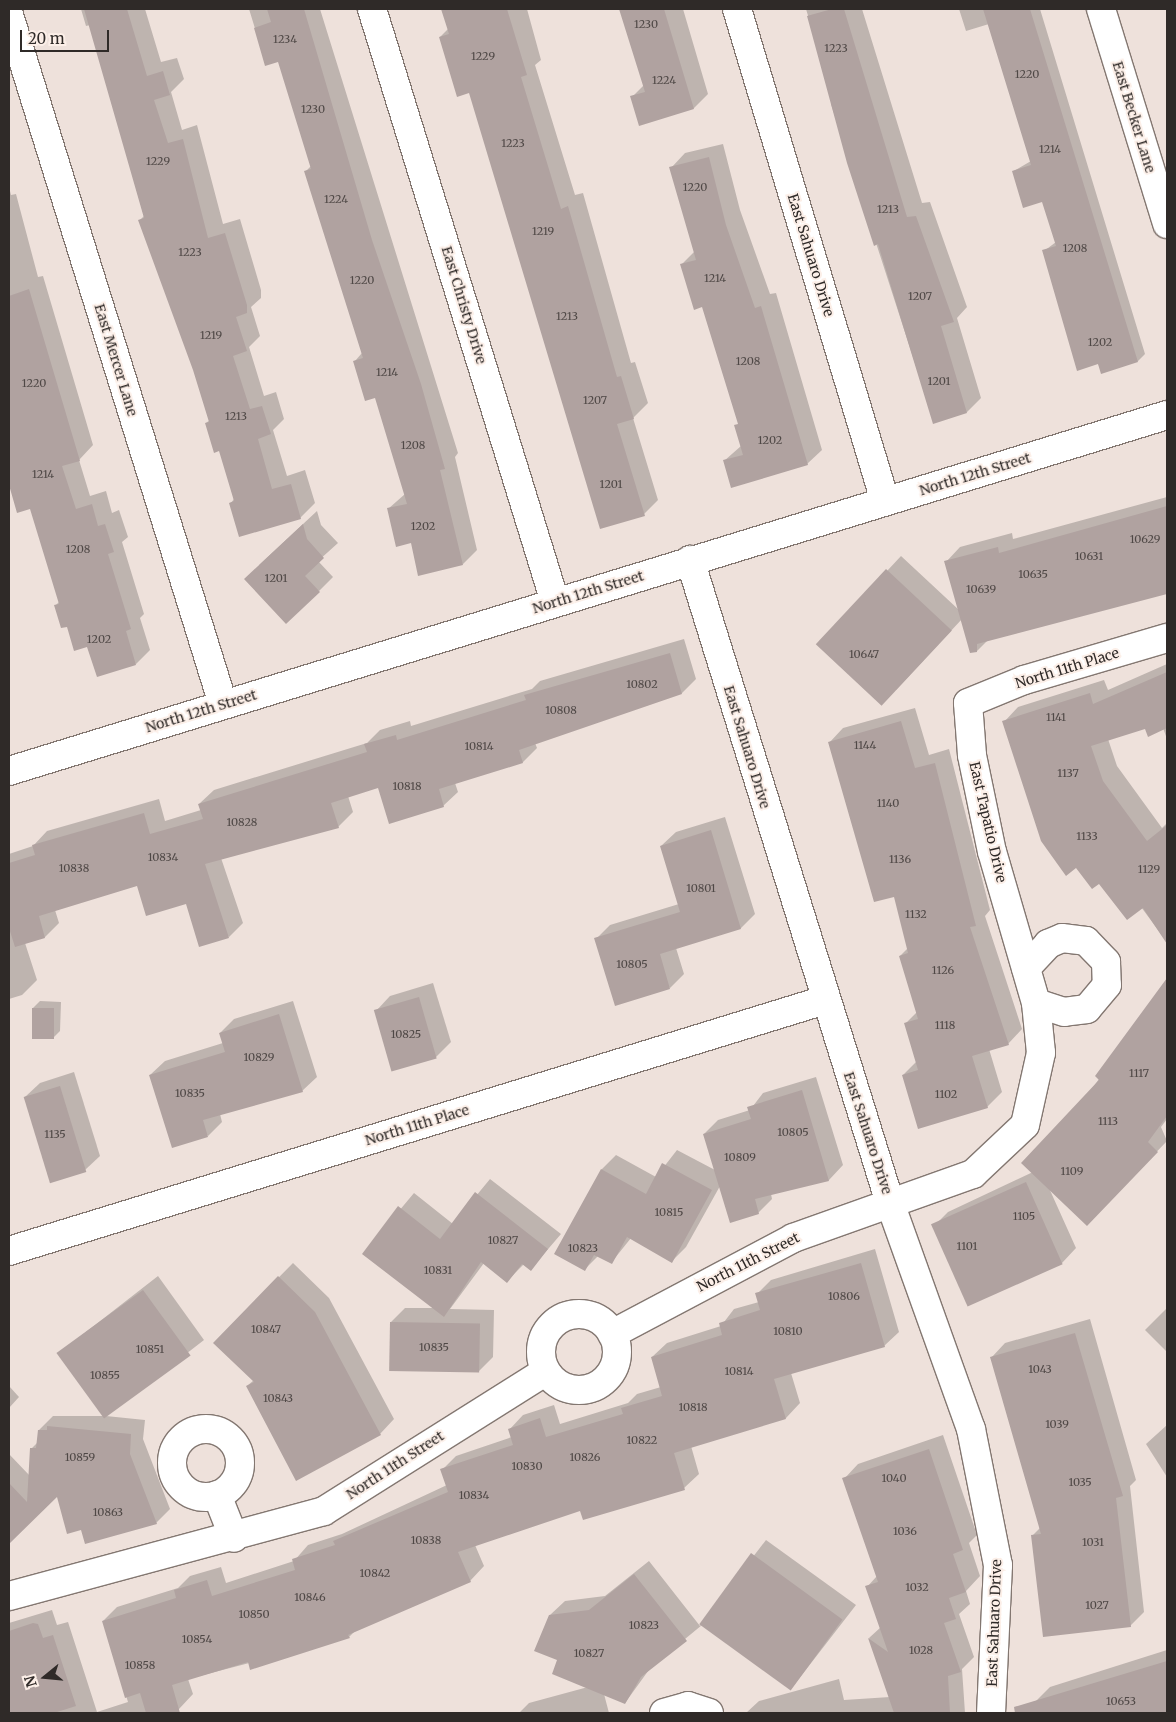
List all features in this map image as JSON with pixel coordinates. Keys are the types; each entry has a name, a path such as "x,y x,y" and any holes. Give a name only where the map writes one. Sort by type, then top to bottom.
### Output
{"street":[{"name":"East Christy Drive","path":"372,9 555,602"},
{"name":"East Sahuaro Drive","path":"738,9 885,501"},
{"name":"East Becker Lane","path":"1101,9 1167,224"},
{"name":"East Mercer Lane","path":"9,15 223,704"},
{"name":"North 12th Street","path":"9,770 1167,415"},
{"name":"East Sahuaro Drive","path":"690,560 825,1000 890,1203 970,1429 998,1565 991,1713"},
{"name":"North 11th Place","path":"968,703 1024,680 1167,638"},
{"name":"East Tapatio Drive","path":"890,1203 973,1174 1025,1125 1041,1053 1036,1003 992,852 972,755 968,703"},
{"path":"1026,968 1048,944 1062,938 1086,941 1106,962 1107,985 1087,1009 1064,1012 1036,1003"},
{"name":"North 11th Place","path":"11,1242 825,1000"},
{"name":"North 11th Street","path":"612,1334 792,1238 890,1203"},
{"path":"584,1314 595,1318 612,1334 615,1362 598,1385 564,1386 546,1371 543,1342 560,1319 584,1314"},
{"name":"North 11th Street","path":"9,1596 234,1538 324,1512 546,1371"},
{"path":"217,1495 234,1538"},
{"path":"664,1713 688,1706 708,1713"}],"building":[{"path":"84,9 127,9 147,76 163,71 170,95 154,100 168,143 183,139 208,238 225,233 247,305 247,313 236,317 247,351 233,356 250,409 262,406 271,434 258,439 272,489 291,484 301,519 239,537 229,503 234,501 219,451 214,453 205,423 209,422 193,370 138,220 144,218"},
{"path":"267,9 304,9 372,240 421,384 445,469 440,470 463,565 418,576 411,543 396,547 387,508 407,504 375,398 365,401 353,361 363,358 304,171 311,169 278,62 265,66 254,28 271,22"},
{"path":"441,9 507,9 527,75 521,77 561,209 568,206 617,377 621,376 634,419 617,424 645,516 600,529 469,93 457,97 439,37 449,34"},
{"path":"619,9 664,9 694,109 639,126 630,96 645,92"},
{"path":"832,9 844,9 907,217 916,216 954,322 941,326 967,413 933,424 878,244 874,246 847,163 807,16"},
{"path":"983,9 1030,9 1138,362 1101,374 1098,364 1077,371 1042,250 1056,246 1042,202 1023,208 1012,171 1031,165"},
{"path":"709,157 726,225 755,308 761,306 808,465 731,488 723,460 743,455 734,425 738,424 702,307 694,310 680,264 696,260 669,167"},
{"path":"29,289 80,461 62,466 76,509 92,504 98,526 105,524 114,552 108,554 131,629 126,631 136,665 97,677 87,647 74,651 67,627 61,628 54,605 59,604 30,509 17,513 9,485 9,296"},
{"path":"1167,506 1167,594 977,644 977,652 970,653 944,561 998,547 999,553"},
{"path":"303,524 307,539 324,558 305,576 320,592 286,624 244,579"},
{"path":"886,569 952,630 882,706 816,644"},
{"path":"670,653 682,694 519,750 523,763 439,789 444,807 389,824 378,788 331,803 339,828 205,864 229,938 199,947 186,904 146,916 137,886 39,916 45,938 15,947 9,928 9,863 35,855 32,845 144,813 150,834 203,819 198,804 367,752 364,744 396,735 397,740 526,700 524,695"},
{"path":"1167,672 1167,728 1148,737 1145,729 1091,746 1103,781 1147,841 1167,825 1167,944 1143,908 1127,920 1099,884 1092,889 1076,868 1066,876 1041,841 1002,721 1090,693 1093,704"},
{"path":"901,721 915,768 935,763 976,926 970,927 1009,1045 972,1056 988,1108 918,1129 902,1075 918,1070 904,1023 918,1019 899,956 908,953 894,897 874,902 828,742"},
{"path":"711,830 741,929 660,954 670,989 615,1006 594,938 680,912 660,846"},
{"path":"1167,978 1167,1116 1148,1142 1158,1152 1087,1226 1021,1163 1099,1080 1095,1076"},
{"path":"419,997 437,1059 391,1071 374,1010"},
{"path":"32,1008 54,1008 54,1039 32,1039"},
{"path":"279,1014 303,1092 203,1120 208,1137 172,1148 149,1075 225,1052 219,1033"},
{"path":"60,1086 86,1172 50,1183 24,1097"},
{"path":"802,1090 829,1181 755,1199 759,1214 730,1223 703,1134 751,1119 747,1107"},
{"path":"662,1163 712,1190 672,1263 627,1237 612,1264 594,1255 585,1271 554,1254 601,1169 646,1194"},
{"path":"1026,1182 1063,1264 968,1307 931,1224"},
{"path":"475,1192 548,1249 531,1271 522,1264 507,1283 481,1262 444,1317 362,1254 398,1206 440,1239"},
{"path":"861,1263 885,1347 774,1379 786,1419 674,1453 685,1490 583,1520 580,1511 458,1552 471,1582 348,1635 350,1638 250,1670 248,1662 172,1685 180,1713 146,1713 140,1693 125,1698 102,1621 176,1598 174,1590 207,1580 212,1596 295,1570 292,1559 335,1545 333,1541 448,1492 440,1469 513,1445 508,1429 540,1418 546,1437 623,1414 621,1408 662,1396 651,1357 722,1335 719,1323 760,1310 755,1293"},
{"path":"278,1276 315,1312 381,1435 296,1481 246,1386 254,1382 213,1343"},
{"path":"143,1290 191,1356 104,1418 56,1353"},
{"path":"390,1322 480,1324 479,1373 389,1371"},
{"path":"1075,1333 1123,1496 1116,1498 1131,1627 1043,1637 1031,1535 1041,1534 990,1357"},
{"path":"47,1426 131,1434 130,1454 157,1524 85,1544 81,1530 67,1534 57,1497 9,1544 9,1483 27,1502 30,1448 36,1448 38,1430 47,1430"},
{"path":"929,1449 963,1550 953,1554 966,1592 949,1598 956,1619 944,1623 961,1672 948,1676 950,1713 894,1713 868,1638 888,1652 865,1586 878,1582 842,1478"},
{"path":"751,1553 842,1619 791,1691 699,1624"},
{"path":"634,1574 687,1641 641,1677 625,1704 552,1674 557,1660 534,1651 549,1615 589,1610"},
{"path":"33,1623 38,1624 43,1638 53,1635 76,1706 54,1713 9,1713 9,1631"},
{"path":"1167,1661 1167,1713 1015,1713 1014,1707"}]}
